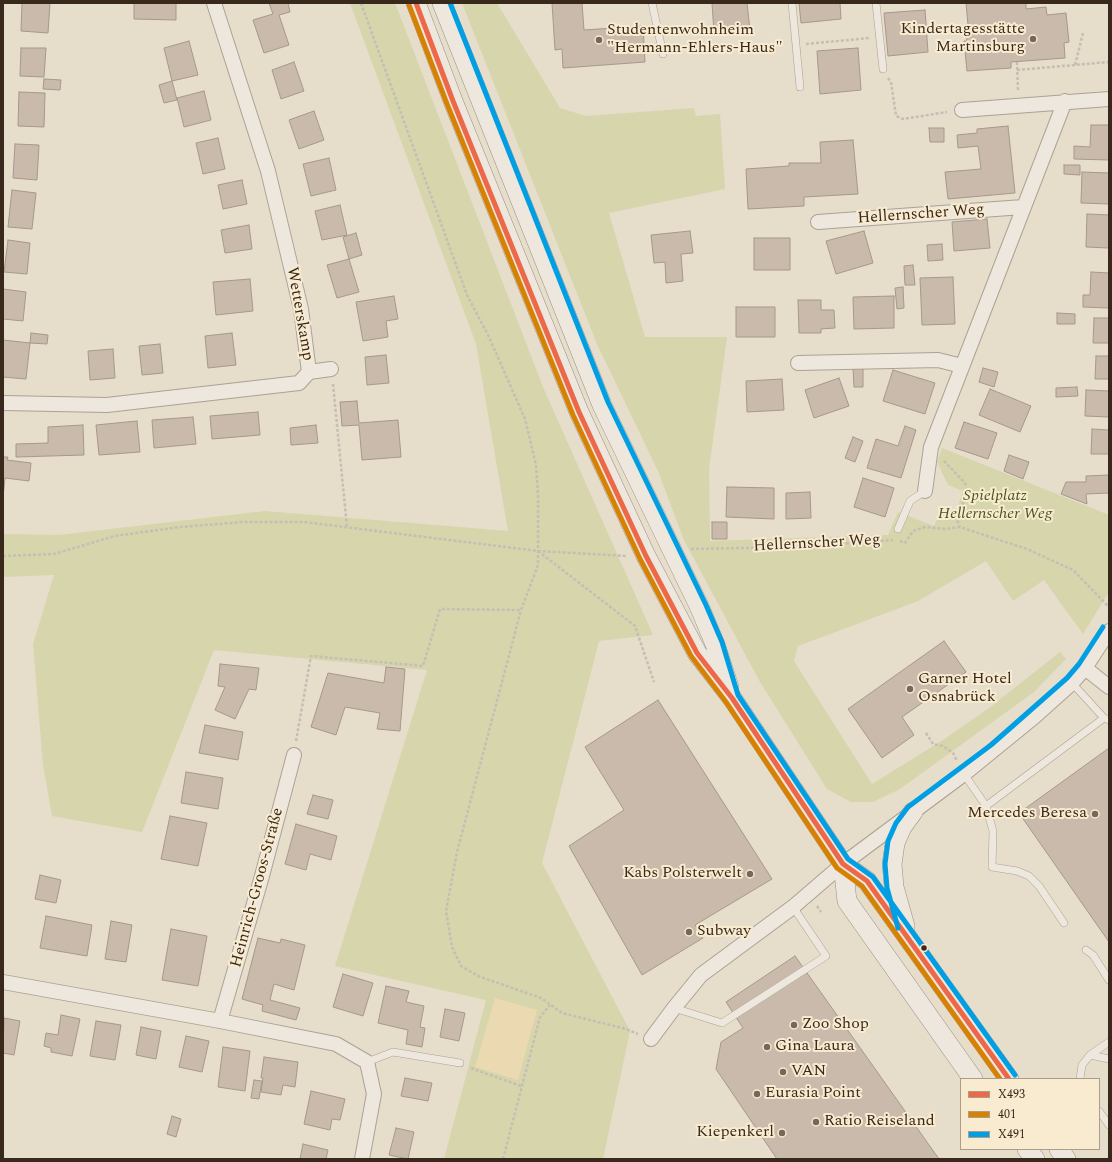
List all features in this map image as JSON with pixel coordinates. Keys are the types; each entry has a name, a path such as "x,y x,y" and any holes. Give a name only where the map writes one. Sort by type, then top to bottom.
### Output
{"main road":[{"path":"416,3 579,412 646,556 697,653 732,698 843,864 867,882 1008,1078"},
{"path":"442,3 602,405 715,644 732,698"},
{"path":"908,939 894,886 892,864 895,843 902,827 913,812"},
{"path":"843,864 846,901 972,1078"},
{"path":"1028,1150 1035,1159"},
{"path":"1060,1150 1066,1159"}],"street":[{"name":"Wetterskamp","path":"3,403 107,405 299,383 309,372 301,309 268,171 214,3"},
{"path":"962,110 1065,101 1109,99"},
{"name":"Hellernscher Weg","path":"925,491 931,447 1065,101"},
{"name":"Hellernscher Weg","path":"818,222 1023,207"},
{"path":"798,363 938,360 962,366"},
{"path":"309,372 331,370"},
{"path":"651,1039 701,975 793,907 843,864 964,774 1034,717 1072,683 1085,668 1109,631"},
{"path":"1085,668 1109,687"},
{"name":"Heinrich-Groos-Straße","path":"220,1021 262,876 294,755"},
{"path":"3,982 220,1021 336,1044 367,1062 374,1094 362,1159"}],"lane":[{"path":"652,3 664,54"},
{"path":"792,3 800,87"},
{"path":"876,3 882,70"},
{"name":"Hellernscher Weg","path":"898,529 910,501 925,491"},
{"path":"986,806 1107,719 1072,683"},
{"path":"964,774 986,806 993,831 992,867 1017,870 1029,876 1039,886 1064,923"},
{"path":"674,1008 722,1023 826,956 793,907"},
{"path":"1086,950 1093,955 1109,980"},
{"path":"1080,1078 1082,1065 1090,1055 1109,1042"},
{"path":"367,1062 393,1052 460,1063"},
{"path":"1090,1055 1109,1059"},
{"path":"1100,1112 1109,1125"}],"path":[{"path":"361,3 467,295 489,337 525,419 536,465 538,496 538,565 521,610 457,852 446,911 452,947 461,966 478,976 541,998 562,1014 626,1029 651,1039"},
{"path":"1075,65 1083,33"},
{"path":"796,45 879,36"},
{"path":"1016,62 1019,105"},
{"path":"1017,70 1109,62"},
{"path":"891,82 896,116 903,119 930,113 962,110"},
{"path":"331,370 347,527"},
{"path":"931,447 965,483 967,492 957,520 960,527"},
{"path":"3,556 54,554 115,536 188,526 244,522 289,522 347,527 538,551 646,556"},
{"path":"894,540 905,543 913,531 925,527 945,529 960,527 1027,549 1073,570 1109,607"},
{"name":"Hellernscher Weg","path":"669,548 795,547 894,540 898,529"},
{"path":"538,551 635,626 654,682"},
{"path":"294,755 311,656 423,666 440,609 521,610"},
{"path":"926,733 933,744 943,746 952,753 964,774"},
{"path":"503,1159 540,1017 550,1005"},
{"path":"460,1063 521,1086"}],"green space":[{"path":"350,3 395,3 543,387 653,635 599,641 542,863 630,1031 603,1159 444,1159 486,1000 335,966 427,670 214,650 142,832 52,816 43,765 33,644 54,575 3,577 3,534 59,535 265,511 508,531 476,344"},
{"name":"Spielplatz Hellernscher Weg","path":"462,3 497,3 560,108 586,116 694,108 696,116 720,114 725,189 609,213 645,337 727,337 709,469 710,541 888,535 898,512 934,526 940,512 954,517 963,491 948,485 937,462 942,448 1109,515 1109,592 1083,634 1044,580 1013,601 986,561 918,601 798,646 794,661 872,784 943,740 989,708 1060,652 1066,659 1034,692 900,789 873,802 851,802 827,789 760,682 684,540 658,471 597,344"}],"sand":[{"path":"495,998 537,1010 518,1080 475,1067"}],"building":[{"path":"22,3 50,3 48,33 21,31"},
{"path":"134,3 176,3 176,20 134,19"},
{"path":"269,3 288,3 290,12 279,15 289,45 264,53 253,20 273,14"},
{"name":"Studentenwohnheim \"Hermann-Ehlers-Haus\"","path":"552,3 582,3 584,30 643,26 645,62 563,68 562,49 555,50"},
{"path":"712,3 747,3 750,30 714,33"},
{"path":"799,3 840,3 841,19 801,23"},
{"path":"966,3 1026,3 1026,9 1046,7 1047,15 1066,13 1069,42 1064,43 1065,58 1011,62 1011,68 967,71 964,41 967,41 965,25 968,25"},
{"path":"925,10 928,52 888,56 884,13"},
{"path":"189,41 198,75 172,81 164,48"},
{"path":"21,48 46,48 44,77 20,76"},
{"path":"858,48 861,90 820,94 817,51"},
{"path":"294,62 304,91 281,99 272,70"},
{"path":"44,79 61,80 60,90 43,89"},
{"path":"172,81 177,100 164,103 159,85"},
{"path":"204,91 211,120 184,127 177,98"},
{"path":"19,92 45,93 44,127 18,126"},
{"path":"314,111 324,140 299,149 289,120"},
{"path":"1091,125 1109,125 1109,160 1074,159 1074,146 1090,147"},
{"path":"1008,126 1015,193 948,199 945,172 981,169 978,146 958,148 957,135 977,133 977,129"},
{"path":"929,128 944,128 944,142 930,142"},
{"path":"218,138 225,169 203,174 196,143"},
{"path":"853,140 858,194 804,197 804,206 748,209 746,169 789,166 789,163 821,163 820,142"},
{"path":"15,144 39,145 37,180 13,178"},
{"path":"329,158 336,190 311,196 303,164"},
{"path":"1064,165 1080,165 1080,175 1064,174"},
{"path":"1082,172 1109,173 1109,204 1081,203"},
{"path":"242,180 247,204 223,209 218,185"},
{"path":"12,190 36,193 32,229 8,227"},
{"path":"340,205 347,235 322,240 315,211"},
{"path":"1087,214 1109,215 1109,248 1086,247"},
{"path":"987,219 990,248 954,251 952,222"},
{"path":"249,225 252,249 225,253 221,230"},
{"path":"690,231 693,253 681,254 683,281 666,283 665,262 654,263 651,235"},
{"path":"864,231 873,263 836,274 826,241"},
{"path":"356,233 362,255 349,259 343,237"},
{"path":"754,238 790,238 790,270 754,270"},
{"path":"8,240 30,243 27,274 4,272"},
{"path":"942,244 943,260 928,261 927,245"},
{"path":"349,259 359,292 337,298 327,265"},
{"path":"913,265 915,285 905,285 904,266"},
{"path":"1091,272 1109,273 1109,308 1083,307 1083,295 1090,295"},
{"path":"953,277 955,324 922,325 920,278"},
{"path":"250,279 253,311 216,315 213,282"},
{"path":"903,287 904,308 897,309 895,288"},
{"path":"3,289 26,292 23,321 3,319"},
{"path":"394,296 398,319 386,321 388,337 363,341 356,302"},
{"path":"894,296 894,328 854,329 853,297"},
{"path":"798,300 821,300 821,310 834,310 835,328 821,329 821,333 799,333"},
{"path":"736,307 775,307 775,337 736,337"},
{"path":"1057,313 1075,314 1075,324 1057,324"},
{"path":"1094,318 1109,318 1109,343 1093,343"},
{"path":"31,333 48,335 47,344 30,343"},
{"path":"232,333 236,365 208,368 205,336"},
{"path":"3,340 30,343 26,379 3,377"},
{"path":"160,344 163,373 142,375 139,346"},
{"path":"113,349 115,378 90,380 88,351"},
{"path":"386,355 389,383 367,385 365,357"},
{"path":"1096,356 1109,356 1109,379 1095,379"},
{"path":"853,367 863,367 863,387 854,387"},
{"path":"983,368 998,372 994,387 979,382"},
{"path":"893,370 935,383 925,414 883,401"},
{"path":"839,378 849,406 814,418 805,390"},
{"path":"782,379 784,410 747,412 746,381"},
{"path":"1077,387 1078,396 1056,397 1056,388"},
{"path":"990,389 1031,406 1020,432 979,415"},
{"path":"1086,390 1109,391 1109,417 1085,416"},
{"path":"357,401 359,423 398,420 401,457 362,460 359,425 342,426 340,402"},
{"path":"258,412 260,435 212,439 210,416"},
{"path":"193,417 196,444 154,448 152,420"},
{"path":"137,421 140,452 99,455 96,425"},
{"path":"964,422 997,433 988,459 955,448"},
{"path":"83,425 84,455 16,457 16,444 48,443 48,427"},
{"path":"316,425 318,443 291,445 290,428"},
{"path":"905,426 916,430 901,478 867,468 876,439 898,446"},
{"path":"1092,429 1109,430 1109,454 1091,454"},
{"path":"853,437 863,441 855,462 845,458"},
{"path":"1009,455 1029,462 1023,479 1004,471"},
{"path":"3,457 8,457 7,460 31,463 29,481 5,478 3,497"},
{"path":"1109,475 1109,493 1086,494 1087,504 1061,494 1066,482 1086,482 1086,476"},
{"path":"863,478 894,488 885,517 854,507"},
{"path":"727,487 774,488 774,519 726,517"},
{"path":"810,492 811,518 786,519 786,493"},
{"path":"712,522 727,522 727,539 712,539"},
{"name":"Garner Hotel Osnabrück","path":"944,641 966,672 902,717 914,735 882,758 848,709"},
{"path":"220,664 259,668 256,690 249,689 235,719 215,710 225,687 218,686"},
{"path":"386,667 405,669 400,731 377,729 380,713 345,707 336,735 311,727 328,673 384,683"},
{"path":"658,700 772,879 695,925 703,938 642,975 569,846 624,810 585,747"},
{"path":"205,725 243,732 238,760 199,753"},
{"path":"1109,748 1109,942 1019,813"},
{"path":"186,772 223,778 218,809 181,803"},
{"path":"313,795 333,800 328,819 307,814"},
{"path":"170,816 207,823 198,866 161,859"},
{"path":"296,824 337,836 331,860 310,854 306,870 285,864"},
{"path":"40,875 61,880 56,903 35,899"},
{"path":"46,916 92,925 87,956 40,948"},
{"path":"111,921 132,925 126,962 105,959"},
{"path":"171,929 207,936 198,986 162,980"},
{"path":"258,938 280,943 281,939 305,945 294,990 274,984 270,1000 300,1008 296,1020 262,1011 263,1005 242,999"},
{"path":"795,956 939,1159 777,1159 716,1069 721,1042 743,1028 726,1002"},
{"path":"343,974 373,983 363,1016 333,1007"},
{"path":"386,986 409,991 406,1002 424,1006 420,1027 425,1028 422,1047 406,1044 408,1030 378,1023"},
{"path":"445,1009 465,1013 459,1041 440,1037"},
{"path":"61,1015 80,1019 72,1056 51,1052 51,1048 44,1046 46,1033 58,1035"},
{"path":"4,1018 20,1021 14,1055 3,1053"},
{"path":"96,1021 121,1025 115,1060 90,1056"},
{"path":"141,1027 161,1031 156,1059 136,1055"},
{"path":"186,1036 209,1041 202,1072 179,1067"},
{"path":"223,1047 250,1051 245,1091 218,1087"},
{"path":"264,1057 298,1062 295,1087 283,1085 281,1095 261,1092"},
{"path":"405,1078 432,1083 428,1101 401,1096"},
{"path":"254,1080 262,1081 259,1099 251,1098"},
{"path":"311,1091 345,1099 340,1120 332,1119 330,1130 304,1124"},
{"path":"172,1116 181,1119 176,1137 167,1134"},
{"path":"396,1128 414,1132 408,1159 389,1155"},
{"path":"303,1144 328,1150 326,1159 300,1159"}],"transit line":[{"name":"X493","path":"416,3 453,101 579,412 646,556 697,653 732,698 843,864 867,881 1008,1078"},
{"name":"X491","path":"450,3 608,402 706,605 722,642 738,695 848,859 873,877 1015,1075"},
{"name":"401","path":"409,5 447,104 573,415 640,559 691,656 726,702 837,868 862,886 999,1078"},
{"name":"X491","path":"898,928 887,888 885,864 888,841 896,823 908,807 991,745 1067,678 1079,664 1103,627"}],"place":[{"name":"Kindertagesstätte Martinsburg","path":"1033,39"},
{"name":"Studentenwohnheim \"Hermann-Ehlers-Haus\"","path":"599,40"},
{"name":"Garner Hotel Osnabrück","path":"910,689"},
{"name":"Mercedes Beresa","path":"1095,814"},
{"name":"Kabs Polsterwelt","path":"750,874"},
{"name":"Subway","path":"689,932"},
{"name":"Zoo Shop","path":"794,1025"},
{"name":"Gina Laura","path":"767,1047"},
{"name":"VAN","path":"783,1072"},
{"name":"Eurasia Point","path":"757,1094"},
{"name":"Ratio Reiseland","path":"816,1122"},
{"name":"Kiepenkerl","path":"782,1133"}]}
